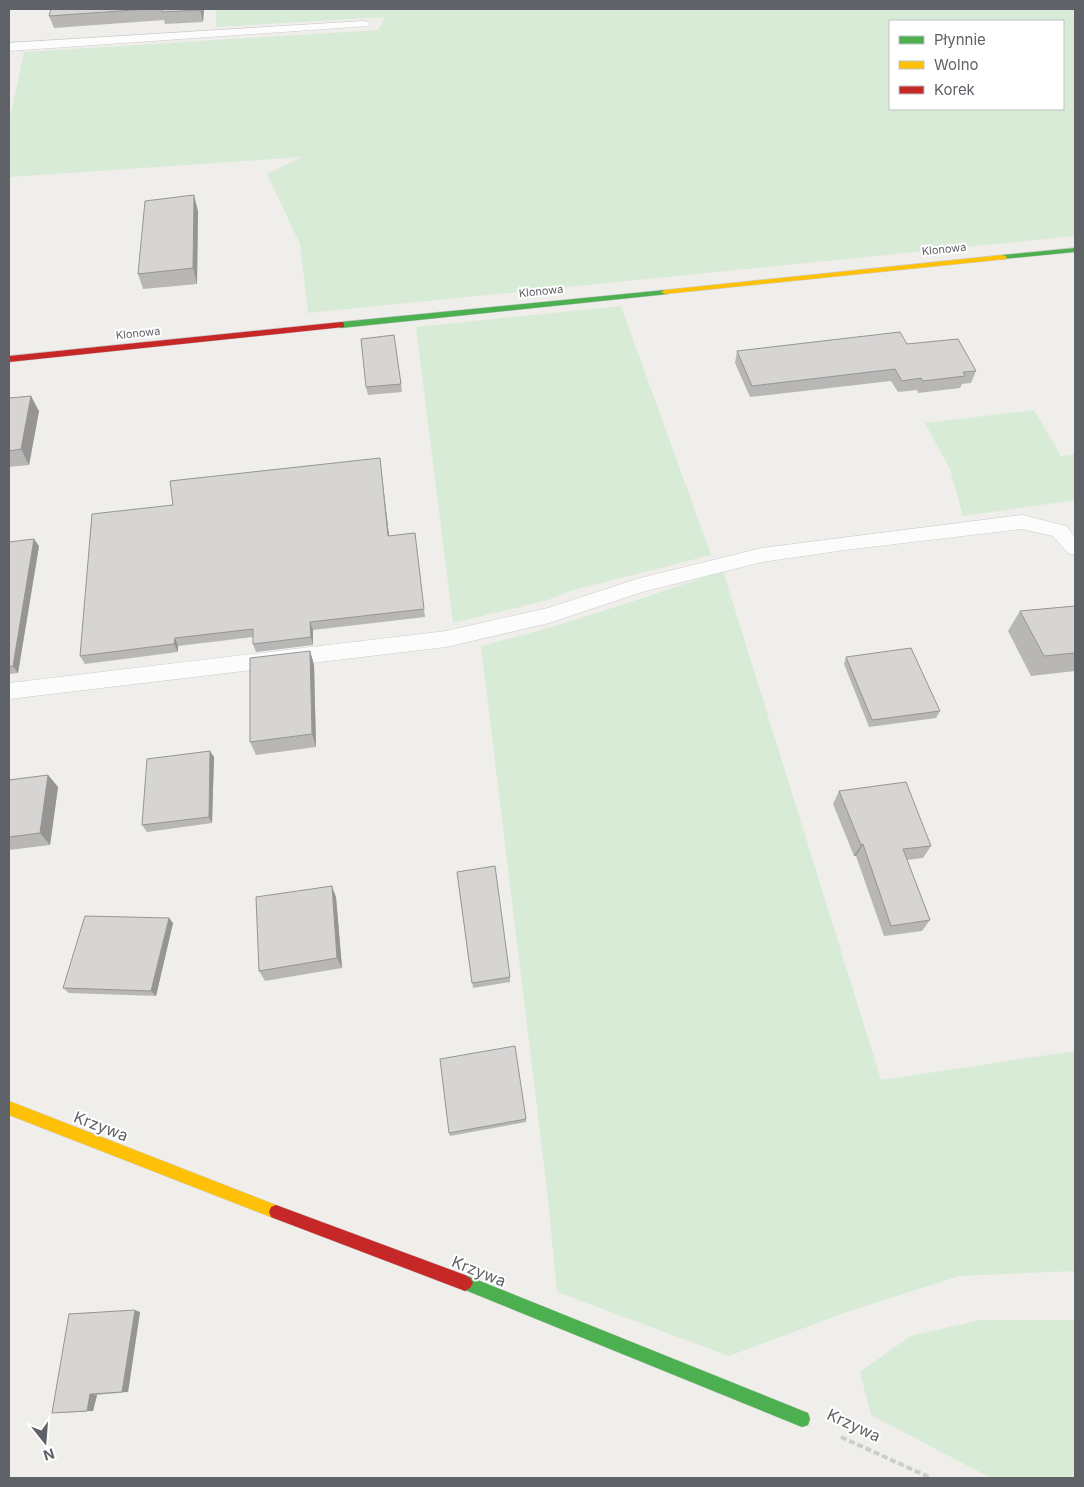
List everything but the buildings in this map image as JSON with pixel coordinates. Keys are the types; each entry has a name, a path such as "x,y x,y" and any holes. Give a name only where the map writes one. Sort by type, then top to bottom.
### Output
{"street":[{"name":"Klonowa","path":"9,359 1075,250"},
{"name":"Krzywa","path":"9,1108 333,1234 436,1271 802,1419"}],"lane":[{"path":"9,47 364,24"},
{"path":"9,692 446,639 549,615 640,585 762,555 845,543 1022,522 1059,531 1075,548"}],"path":[{"name":"Krzywa","path":"802,1419 931,1478"}],"green space":[{"path":"216,9 1075,9 1075,236 308,313 300,244 267,174 302,157 9,177 9,123 24,52 378,30 385,17 216,27"},
{"path":"621,306 711,555 570,591 548,600 453,623 416,327"},
{"path":"1034,410 1061,456 1075,454 1075,500 963,516 950,469 925,423"},
{"path":"723,571 881,1080 1075,1051 1075,1271 959,1276 844,1313 729,1356 557,1292 547,1190 481,646 573,621"},
{"path":"981,1320 1075,1320 1075,1478 991,1478 871,1415 860,1372 910,1336"}],"traffic: fast":[{"path":"1003,257 1075,250"},
{"path":"341,325 665,292"},
{"path":"465,1283 802,1419"}],"traffic: slow":[{"path":"665,292 1003,257"},
{"path":"9,1108 276,1212"}],"traffic: jam":[{"path":"9,359 341,325"},
{"path":"276,1212 465,1283"}]}
